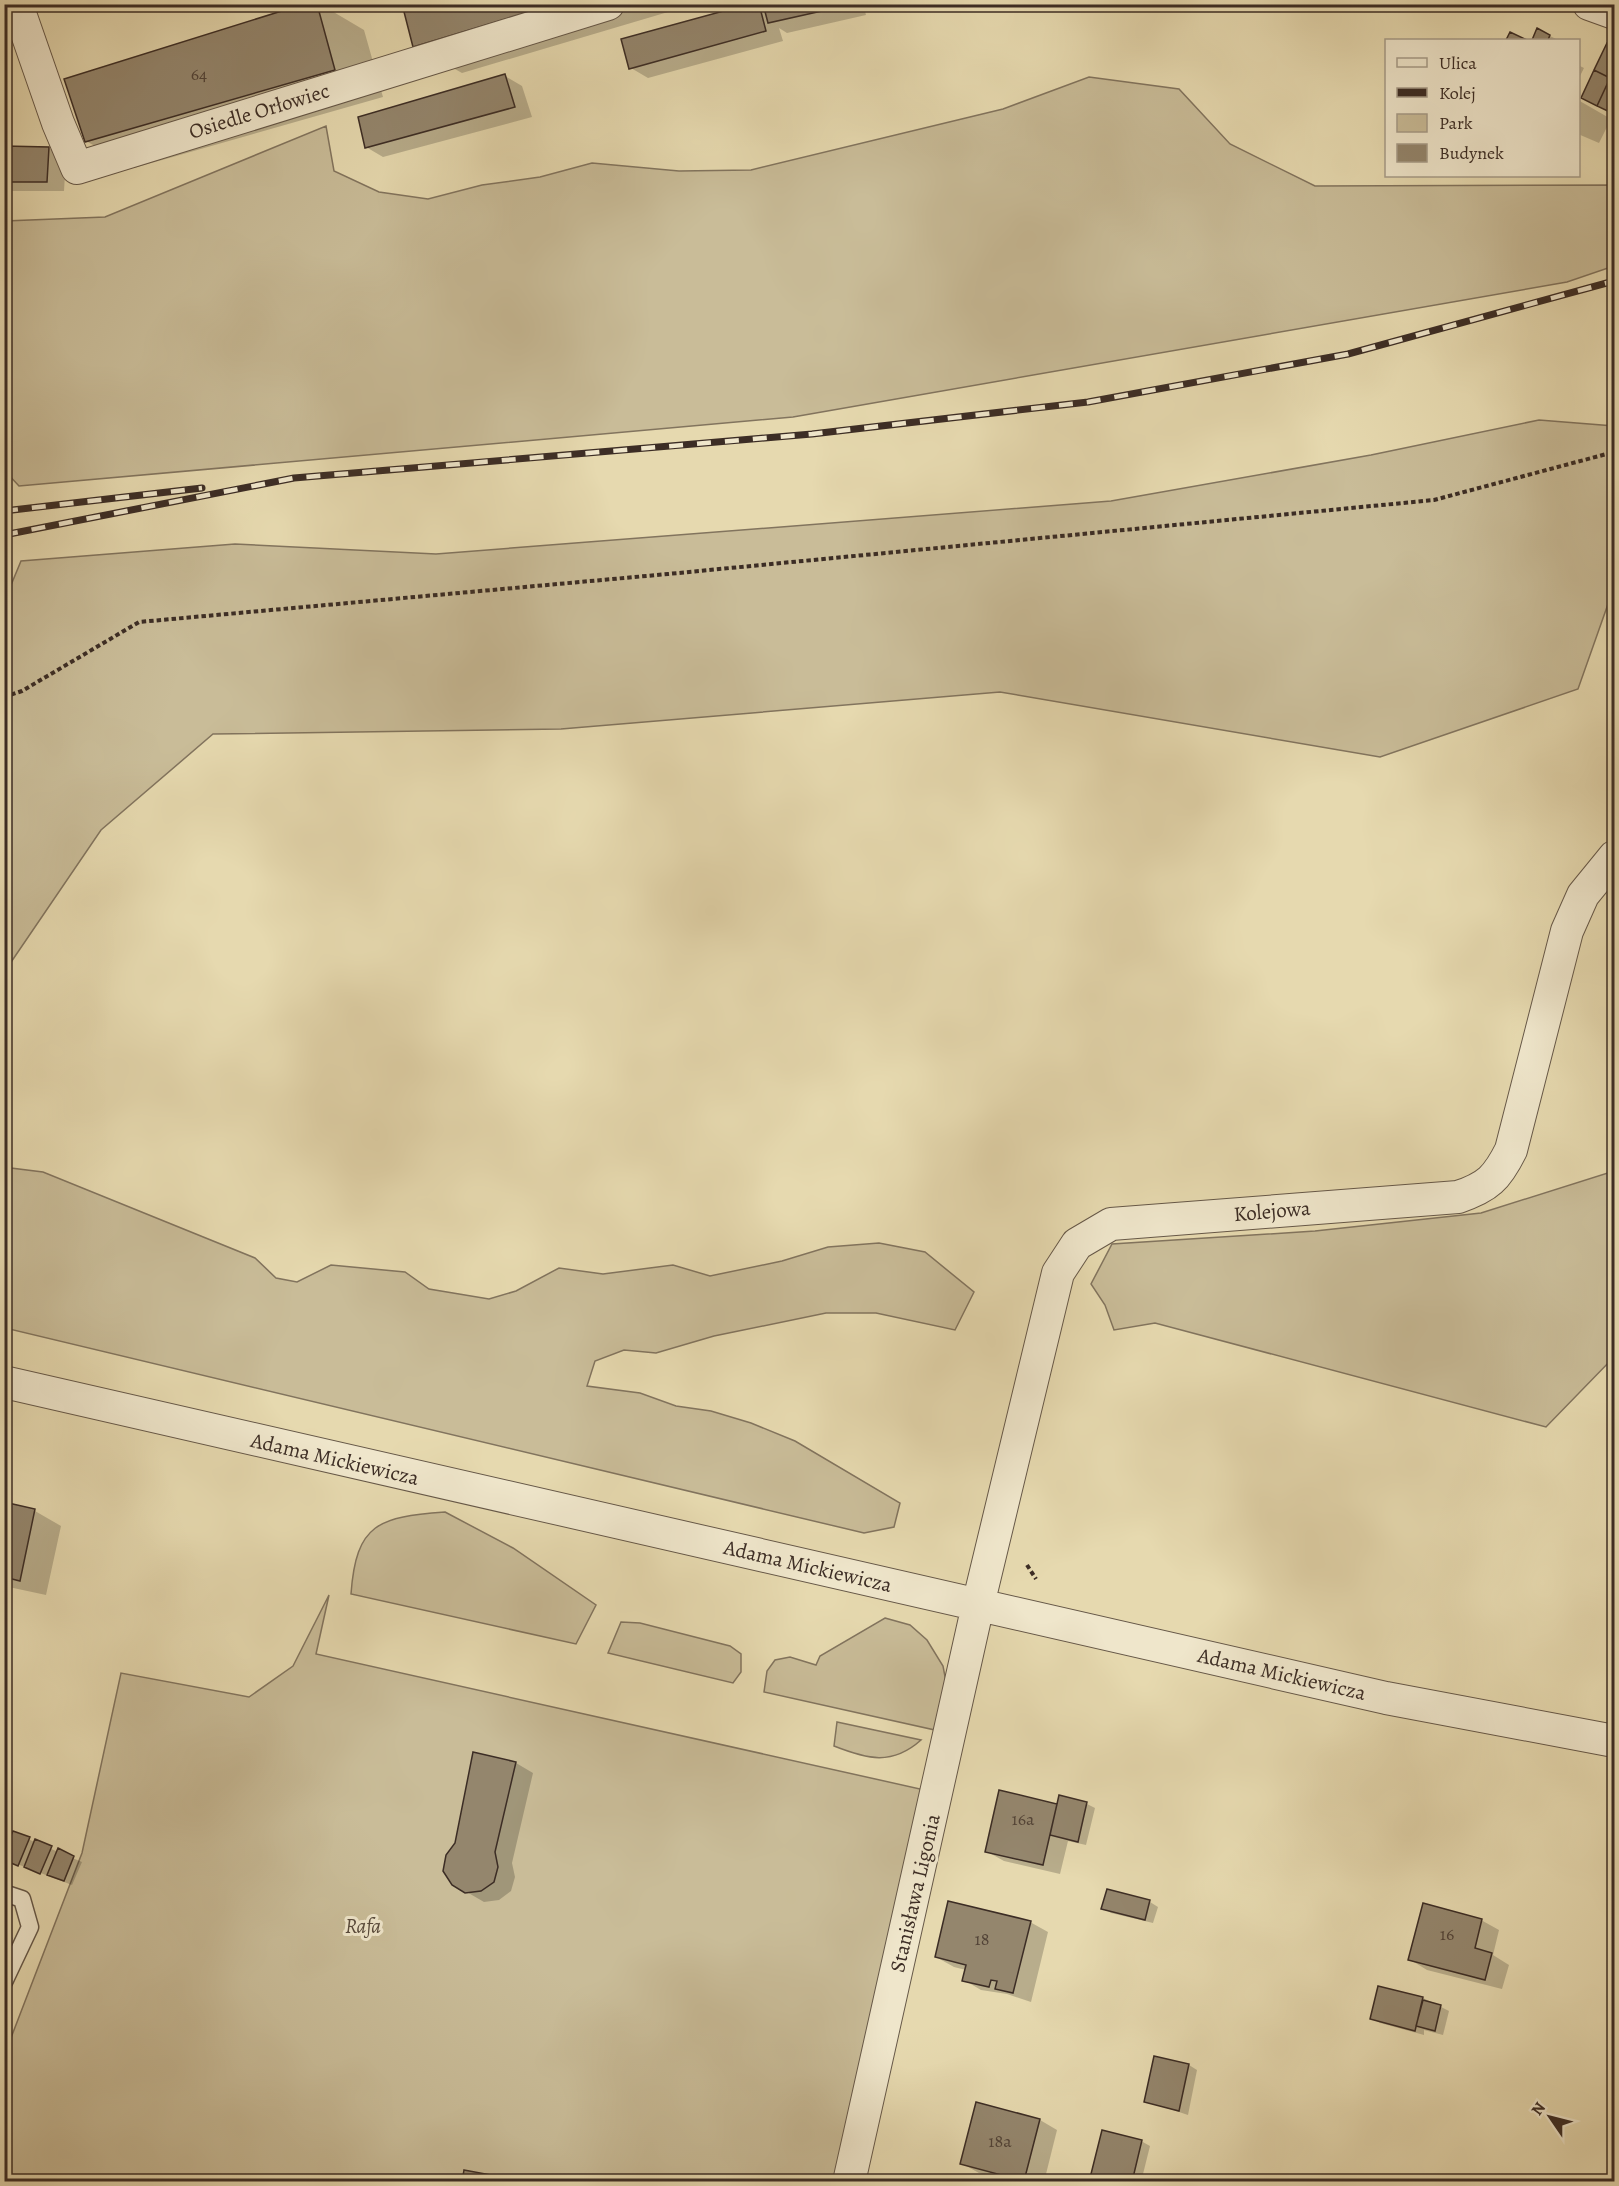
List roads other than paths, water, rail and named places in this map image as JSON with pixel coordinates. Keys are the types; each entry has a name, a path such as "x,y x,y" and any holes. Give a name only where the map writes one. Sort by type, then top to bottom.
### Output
{"street":[{"name":"Osiedle Orłowiec","path":"18,5 58,123 77,168 608,4"},
{"path":"1590,4 1614,13"},
{"path":"4,9 18,5"},
{"name":"Kolejowa","path":"978,1605 1058,1273 1077,1244 1111,1224 1458,1197 1479,1190 1498,1175 1511,1150 1567,931 1583,895 1614,857"},
{"name":"Adama Mickiewicza","path":"4,1382 1386,1698 1614,1741"},
{"name":"Stanisława Ligonia","path":"849,2181 978,1605"}],"lane":[{"path":"4,1893 22,1899 30,1927 4,1982"}],"railway":[{"path":"4,535 294,478 812,434 1088,402 1348,354 1614,281"},
{"path":"4,511 202,488"}],"park label":[{"name":"Rafa","path":"363,1926"}]}
